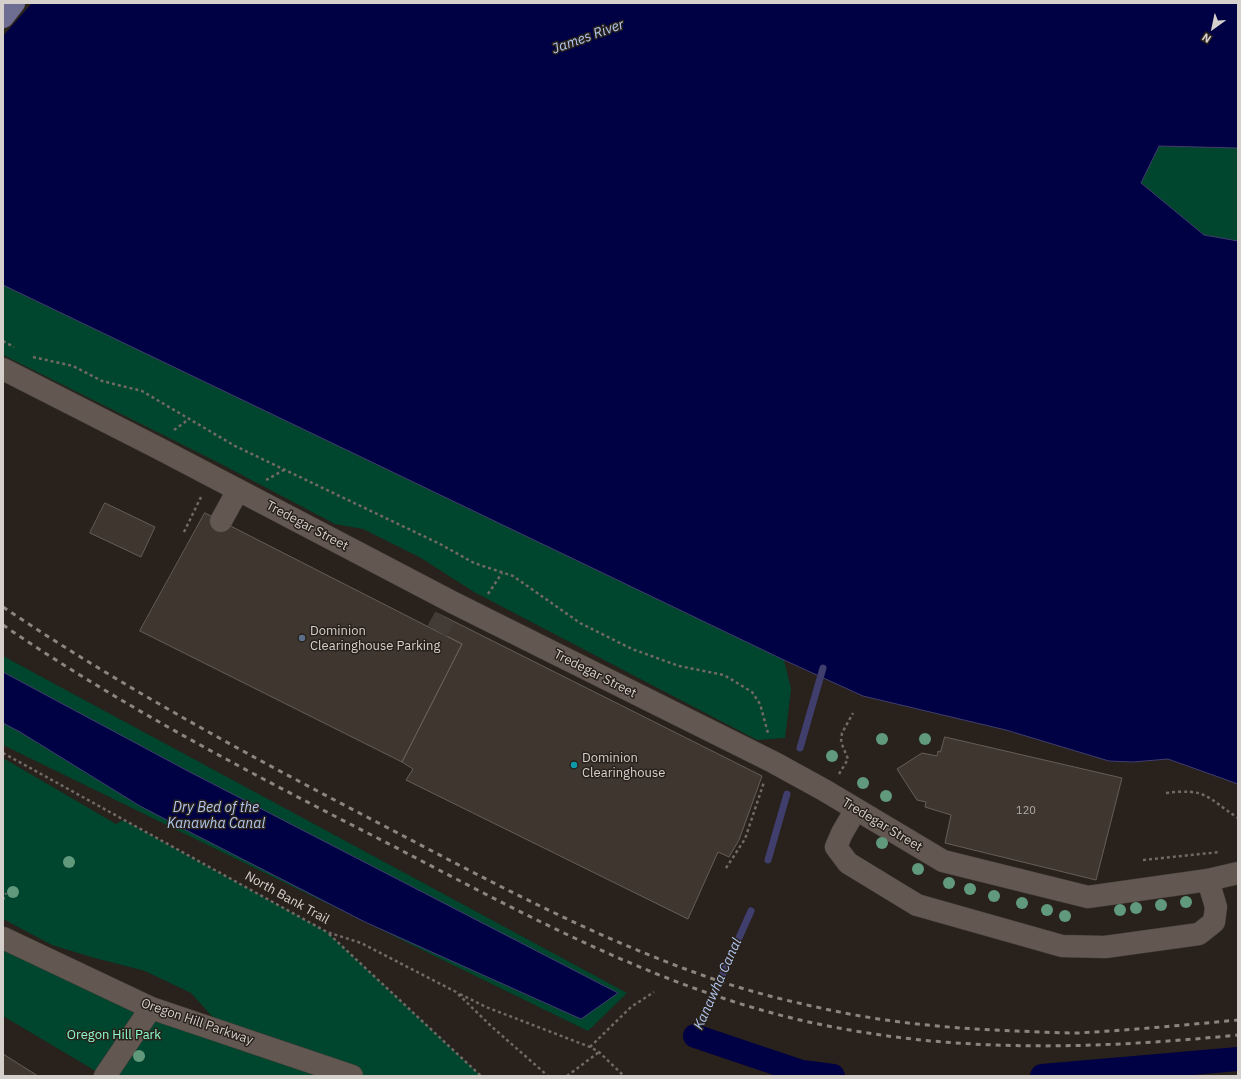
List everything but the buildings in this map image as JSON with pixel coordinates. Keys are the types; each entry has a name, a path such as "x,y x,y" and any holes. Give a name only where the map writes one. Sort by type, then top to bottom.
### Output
{"main road":[{"path":"3,17 14,3"}],"street":[{"name":"Tredegar Street","path":"3,369 238,490 448,610 773,762 856,809 943,862 1088,897 1208,880 1238,873"},
{"path":"221,521 238,490"},
{"path":"856,809 842,833 836,847 848,863 917,905 1062,946 1105,947 1199,934 1214,922 1216,907 1208,880"},
{"name":"Oregon Hill Parkway","path":"3,938 151,1008 352,1076"},
{"path":"105,1076 151,1008"}],"path":[{"path":"3,341 21,351"},
{"path":"27,354 33,357 73,366 102,381 142,391 235,446 440,544 474,563 513,576 580,623 632,649 679,666 724,675 752,692 760,704 769,736"},
{"path":"172,432 189,419"},
{"path":"265,480 284,470"},
{"path":"184,532 204,492"},
{"path":"486,598 502,573"},
{"path":"837,778 848,759 841,742 842,733 853,714"},
{"name":"North Bank Trail","path":"3,753 327,932 361,943 456,992 491,1026 548,1076"},
{"path":"726,868 745,839 766,776"},
{"path":"1166,793 1184,791 1199,792 1221,804 1238,818"},
{"path":"1143,860 1228,851"},
{"path":"3,900 6,894"},
{"path":"327,932 481,1076"},
{"path":"456,992 486,1007 590,1047 600,1052 624,1076"},
{"path":"590,1047 631,1007 654,992"},
{"path":"567,1076 600,1052"}],"green space":[{"path":"1159,146 1238,148 1238,241 1204,235 1141,183"},
{"path":"3,285 784,660 791,689 785,738 757,740 474,592 421,558 363,529 335,524 221,464 3,355"},
{"name":"Dry Bed of the Kanawha Canal","path":"3,656 627,993 588,1031 3,745"},
{"name":"Oregon Hill Park","path":"3,758 116,824 123,820 327,932 481,1076 104,1076 3,1016 3,938 226,1032 191,993 145,971 52,945 3,919"}],"water":[{"name":"James River","path":"3,3 1238,3 1238,148 1159,146 1141,183 1204,235 1238,241 1238,784 1168,759 1133,762 1109,761 1006,730 863,696 784,660 3,285"},
{"name":"Dry Bed of the Kanawha Canal","path":"3,672 186,770 618,993 581,1019 365,922 140,806 3,723"}],"pier":[{"path":"3,3 32,3 3,36"}],"waterway":[{"name":"Kanawha Canal","path":"800,748 823,668"},
{"name":"Kanawha Canal","path":"768,860 787,794"},
{"name":"Kanawha Canal","path":"695,1036 751,911"},
{"name":"Kanawha Canal","path":"695,1036 802,1072 833,1076"},
{"name":"Kanawha Canal","path":"1042,1076 1238,1059"}],"tunnel":[{"path":"437,631 445,617"}],"railway":[{"path":"3,607 98,668 194,724 430,850 544,908 622,944 719,981 772,997 844,1013 909,1023 952,1027 1078,1033 1238,1020"},
{"path":"3,625 98,686 195,742 293,795 502,902 612,955 669,979 726,999 784,1016 844,1029 893,1037 942,1042 991,1045 1090,1045 1139,1043 1238,1035"}],"place":[{"name":"Dominion Clearinghouse Parking","path":"302,638"},
{"name":"Dominion Clearinghouse","path":"574,765"}]}
